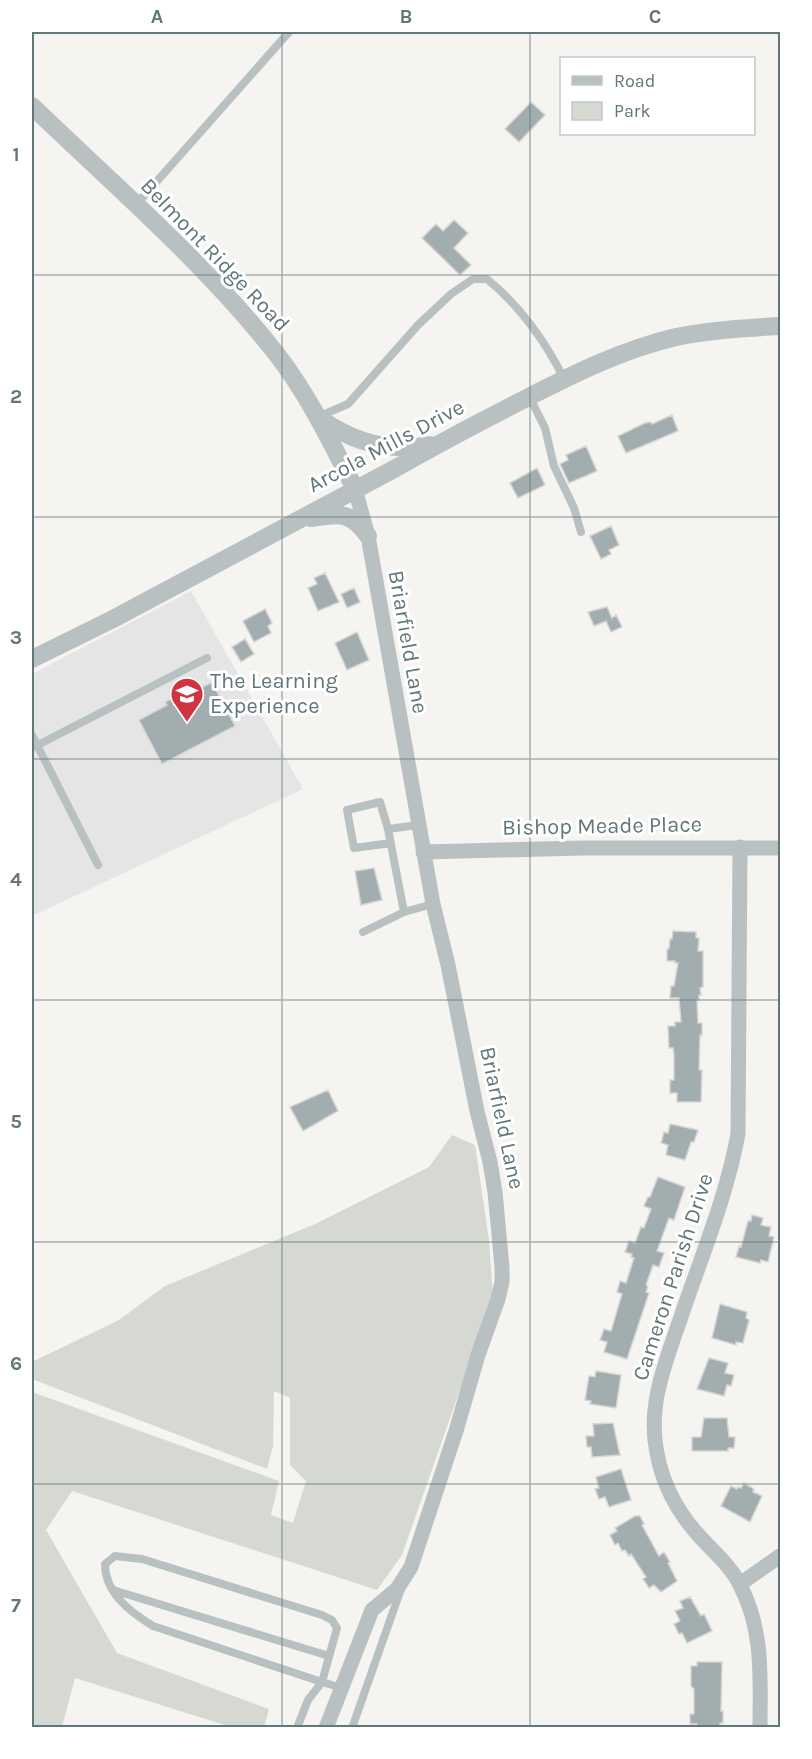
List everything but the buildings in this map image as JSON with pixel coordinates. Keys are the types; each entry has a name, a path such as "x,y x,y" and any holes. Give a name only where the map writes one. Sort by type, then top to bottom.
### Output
{"street":[{"name":"Belmont Ridge Road","path":"32,106 196,264 251,323 276,353 319,417 355,489"},
{"name":"Arcola Mills Drive","path":"32,659 113,620 438,444 564,379 639,348 676,338 727,329 780,326"},
{"path":"319,417 332,427 361,442 399,448 438,444"},
{"name":"Briarfield Lane","path":"326,1728 372,1610 403,1582 416,1554 502,1282 495,1192 490,1162 433,904 368,536 355,489"},
{"path":"297,521 333,514 345,516 355,521 368,536"},
{"name":"Bishop Meade Place","path":"423,852 583,848 780,848"},
{"name":"Cameron Parish Drive","path":"740,848 738,1134 731,1171 661,1377 654,1430 662,1473 671,1496 687,1523 740,1584 752,1616 759,1642 760,1728"},
{"path":"740,1584 780,1556"}],"lane":[{"path":"135,206 290,32"},
{"path":"319,417 348,404 418,325 451,294 473,279 487,279 507,295 553,356 564,379"},
{"path":"529,397 545,428 554,466 574,508 581,532"},
{"path":"34,747 207,658"},
{"path":"32,735 34,747 98,866"},
{"path":"391,843 354,848 347,810 381,802 391,843 404,912"},
{"path":"388,829 418,825"},
{"path":"363,932 404,912 433,904"},
{"path":"297,1728 308,1700 322,1682 337,1628 332,1620 142,1560 115,1556 105,1564 105,1577 113,1590 135,1616 153,1626 322,1682 342,1688"},
{"path":"352,1728 403,1582"},
{"path":"113,1590 329,1656"}],"shaded area":[{"path":"191,591 303,789 32,916 32,674"}],"green space":[{"path":"452,1135 475,1145 489,1240 493,1296 402,1555 377,1590 72,1491 46,1530 117,1653 269,1709 264,1727 231,1727 75,1678 62,1727 32,1727 32,1392 279,1481 271,1515 293,1523 306,1481 290,1465 290,1398 274,1391 273,1446 267,1469 32,1379 32,1362 119,1320 165,1286 315,1224 429,1167"}],"place":[{"name":"The Learning Experience","path":"187,723"}]}
